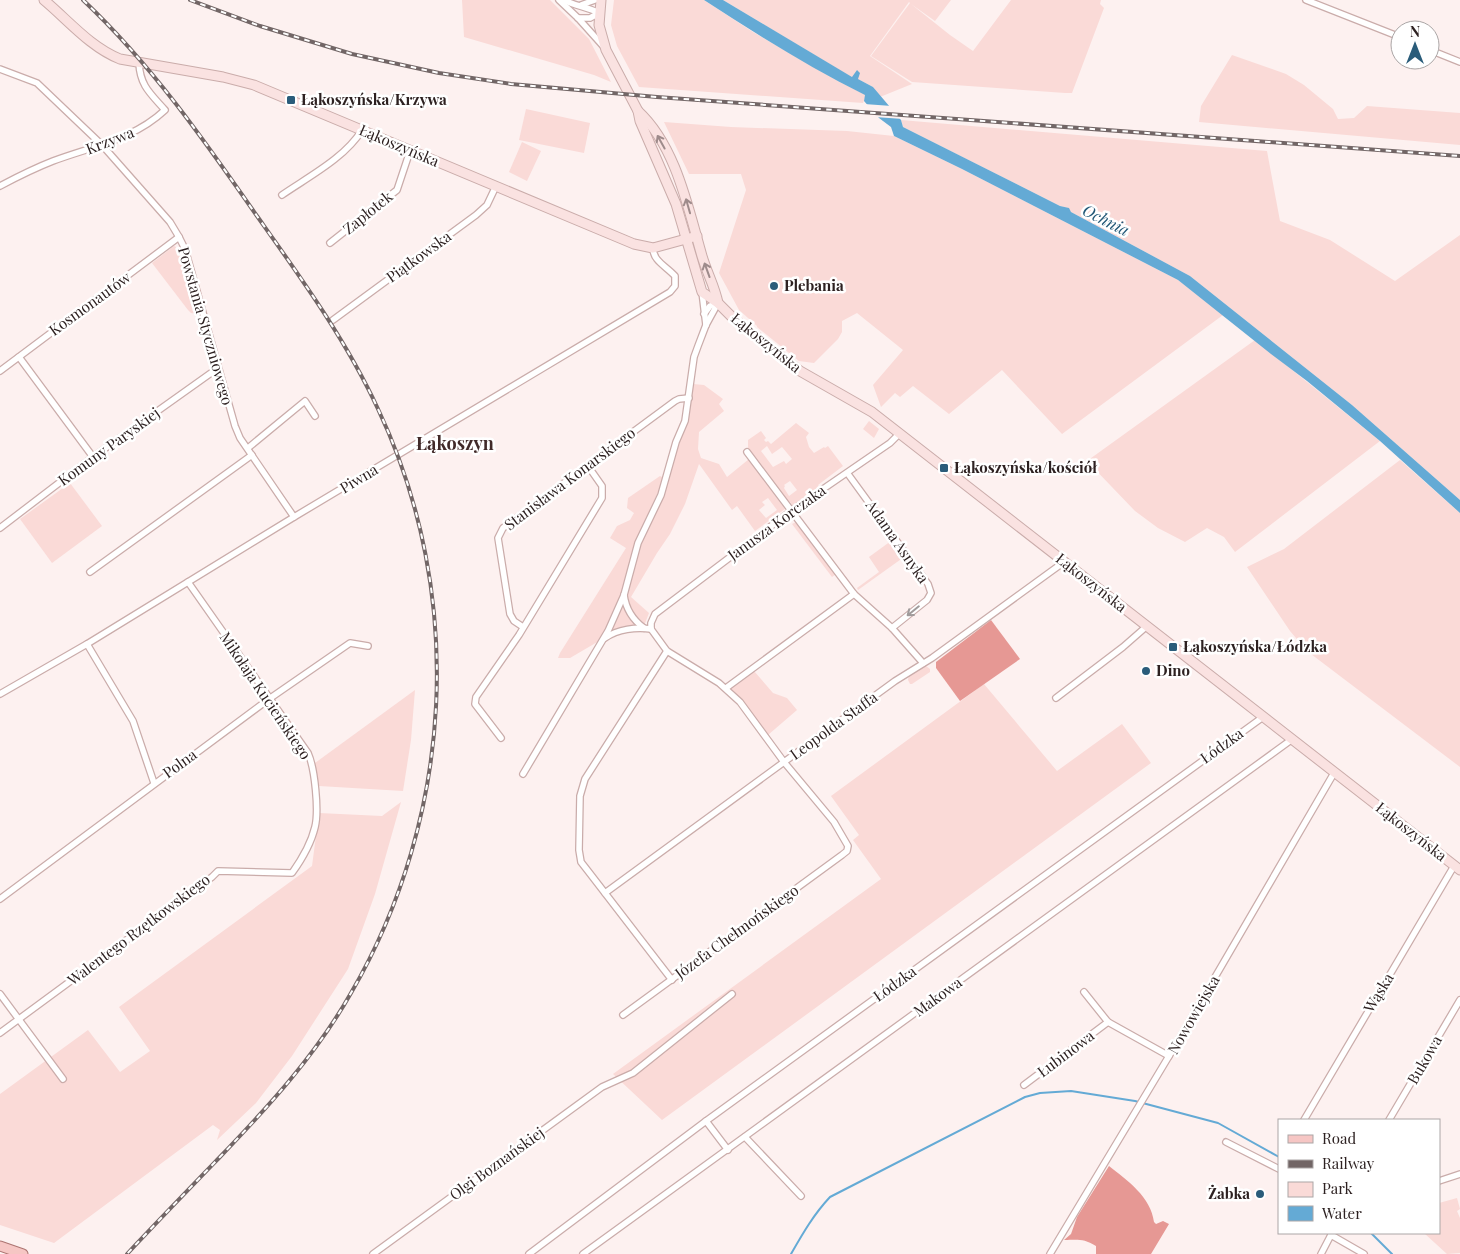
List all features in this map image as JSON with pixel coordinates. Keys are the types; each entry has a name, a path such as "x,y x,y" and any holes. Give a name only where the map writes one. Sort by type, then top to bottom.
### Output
{"main road":[{"path":"0,1246 22,1254"}],"street":[{"name":"Łąkoszyńska","path":"44,0 100,48 120,59 223,77 254,85 634,244 653,248 696,236 718,304"},
{"path":"559,0 578,18 606,50"},
{"path":"564,0 599,13"},
{"path":"576,6 595,0"},
{"path":"601,0 599,13 600,30 606,50 638,110 658,136 678,176 696,236"},
{"path":"1306,0 1390,34"},
{"path":"1323,6 1326,0"},
{"path":"578,18 590,18 599,13"},
{"path":"1440,54 1460,62"},
{"name":"Krzywa","path":"0,186 52,162 135,132 152,122 165,110 144,85 140,76 139,63"},
{"name":"Powstania Styczniowego","path":"0,69 37,83 102,145 170,222 180,237 235,426 252,455 294,517"},
{"path":"638,110 640,121 676,204 702,292 706,325"},
{"path":"282,195 343,153 362,130"},
{"name":"Zapłotek","path":"330,243 397,190 410,151"},
{"name":"Piątkowska","path":"333,320 476,215 487,205 496,186"},
{"name":"Kosmonautów","path":"0,370 180,237"},
{"name":"Piwna","path":"0,694 87,644 294,517 670,292 675,286 675,276 659,262 653,254 653,248"},
{"name":"Łąkoszyńska","path":"702,292 800,371 872,412 900,433 1457,868"},
{"path":"704,314 710,306 718,304"},
{"path":"523,774 608,631 624,596 638,543 661,495 676,442 685,421 694,357 706,325 718,304"},
{"path":"19,357 93,457"},
{"name":"Komuny Paryskiej","path":"0,528 93,457 218,368"},
{"name":"Stanisława Konarskiego","path":"523,627 514,621 510,614 498,538 503,528 674,401 689,398"},
{"path":"248,448 305,401 315,416"},
{"name":"Janusza Korczaka","path":"651,629 651,623 655,614 791,511 848,474 890,443 900,433"},
{"path":"747,452 854,594 892,628 923,663"},
{"path":"90,572 252,455"},
{"path":"500,738 475,704 476,697 523,627 602,498 602,486 588,466"},
{"name":"Adama Asnyka","path":"848,474 928,584 930,593 927,600 892,628"},
{"name":"Leopolda Staffa","path":"605,893 895,681 932,658 1064,562"},
{"name":"Mikołaja Kucieńskiego","path":"188,582 311,761 315,793 315,827 303,858 292,873"},
{"path":"726,688 854,594"},
{"path":"624,596 629,612 635,622 644,628"},
{"path":"1056,698 1123,647 1147,626"},
{"path":"602,640 621,630 651,629 667,651 726,688 740,702 784,762"},
{"name":"Polna","path":"0,900 154,783 269,699 350,643 368,646"},
{"path":"87,644 133,721 154,783"},
{"path":"667,651 585,779 580,796 580,857 581,862 672,980"},
{"name":"Łódzka","path":"528,1254 706,1121 1263,718"},
{"name":"Makowa","path":"584,1254 1291,740"},
{"name":"Józefa Chełmońskiego","path":"623,1015 847,851 848,846 834,822 784,762"},
{"name":"Nowowiejska","path":"1050,1254 1144,1099 1334,773"},
{"name":"Wąska","path":"1305,1119 1457,868"},
{"name":"Walentego Rzętkowskiego","path":"0,1033 218,871 292,873"},
{"name":"Łubinowa","path":"1084,992 1108,1022 1169,1056"},
{"path":"0,994 63,1079"},
{"name":"Olgi Boznańskiej","path":"373,1254 602,1088 639,1069 732,994"},
{"name":"Bukowa","path":"1390,1119 1460,1000"},
{"name":"Łubinowa","path":"1024,1085 1108,1022"},
{"path":"706,1121 728,1150"},
{"path":"745,1137 800,1196"},
{"path":"1226,1142 1278,1167"},
{"path":"1440,1181 1460,1174"},
{"path":"1320,1254 1331,1234 1364,1254"}],"green space":[{"path":"462,0 550,0 589,39 611,82 594,75 464,37"},
{"path":"614,0 704,0 753,32 836,80 866,95 863,103 639,87 617,46 611,25"},
{"path":"723,0 951,0 935,21 911,4 973,51 1011,0 1101,0 1100,4 1104,8 1072,93 1065,93 912,82 871,56 909,2 870,56 912,84 880,97 873,87 858,79 857,70 853,78"},
{"path":"1232,55 1286,74 1304,85 1333,109 1338,119 1354,118 1367,106 1460,113 1460,145 1199,122 1201,106"},
{"path":"526,109 590,123 584,153 519,140"},
{"path":"901,120 1267,151 1280,221 1330,240 1395,281 1460,235 1460,500 1352,405 1190,276 1071,212 1068,208 1060,206 903,127"},
{"path":"664,122 731,127 847,131 894,136 1178,280 1223,315 1062,434 1002,370 949,414 913,386 900,397 895,393 881,407 873,385 903,350 857,313 842,321 842,332 838,339 814,363 799,361 739,310 719,273 746,190 741,174 689,174"},
{"path":"522,142 541,151 527,181 509,172"},
{"path":"174,246 178,248 197,314 191,313 188,310 152,263"},
{"path":"1255,340 1380,441 1235,552 1224,537 1207,528 1185,542 1158,528 1135,511 1087,461"},
{"path":"693,384 704,385 723,399 719,404 724,411 699,432 698,449 701,458 719,464 727,477 749,459 785,509 755,531 737,506 732,510 699,464 685,504 670,534 631,597 649,613 644,626 609,633 634,560 681,435","holes":["768,498 777,510 766,518 759,510 765,505 762,502"]},
{"path":"869,421 879,429 874,438 863,429"},
{"path":"796,423 809,433 806,437 809,447 814,453 828,446 843,466 818,485 820,488 793,506 790,502 788,503 748,448 748,440 761,431 766,438 764,440 771,444","holes":["767,446 772,454 782,447 792,459 786,464 784,461 773,467 761,451","790,481 797,490 789,496 784,485"]},
{"path":"1400,460 1460,513 1460,767 1307,651 1290,631 1247,567 1284,549"},
{"path":"660,476 662,477 662,483 636,541 622,594 604,634 599,641 570,658 558,658 626,548 610,538 617,526 630,520 634,513 627,508 628,498"},
{"path":"70,483 102,526 52,563 20,519"},
{"path":"796,522 836,574 832,577 792,524"},
{"path":"891,541 904,557 858,590 857,588 879,572 869,557"},
{"path":"926,666 930,669 930,672 910,684 908,680 909,675"},
{"path":"754,671 773,693 787,698 797,710 768,735 730,688"},
{"path":"984,684 1057,771 1122,724 1151,763 662,1120 613,1074 881,879 853,840 859,835 831,796"},
{"path":"415,690 411,740 403,791 319,786 315,763"},
{"path":"401,802 375,894 348,969 292,1056 256,1103 217,1140 220,1130 213,1125 54,1243 0,1225 0,1094 88,1030 120,1072 150,1051 119,1007 312,866 319,813 382,816"},
{"path":"1457,1198 1460,1209 1457,1211 1460,1218 1460,1253 1447,1254 1425,1234 1440,1234 1440,1203"}],"shaded area":[{"path":"991,620 1020,659 960,701 936,668 936,662"},
{"path":"1109,1166 1130,1183 1143,1197 1156,1224 1163,1221 1169,1224 1151,1254 1096,1254 1096,1246 1091,1243 1080,1240 1064,1240 1071,1234 1077,1217"}],"water":[{"path":"704,0 723,0 852,77 857,70 860,73 858,79 873,87 901,120 903,127 1060,206 1069,208 1071,212 1190,276 1352,405 1460,500 1460,513 1380,441 1178,280 894,136 891,127 879,118 864,101 865,95 783,50"}],"pier":[{"path":"864,104 892,106 903,119 875,117"}],"waterway":[{"path":"791,1254 804,1231 830,1197 1025,1097 1040,1093 1071,1091 1135,1101 1218,1123 1278,1156"},
{"path":"1372,1234 1392,1254"}],"railway":[{"path":"83,0 154,76 197,131 306,286 352,358 378,409 406,480 425,554 435,629 436,704 428,779 411,853 385,925 351,993 307,1059 255,1120 127,1254"},
{"path":"190,0 260,26 352,54 439,73 511,84 657,97 1460,156"}],"place":[{"name":"Łąkoszyńska/Krzywa","path":"291,100"},
{"name":"Plebania","path":"774,286"},
{"name":"Łąkoszyńska/kościół","path":"944,468"},
{"name":"Łąkoszyńska/Łódzka","path":"1173,647"},
{"name":"Dino","path":"1146,671"},
{"name":"Żabka","path":"1260,1194"}],"district":[{"name":"Łąkoszyn","path":"455,444"}],"water label":[{"name":"Ochnia","path":"1106,220"}]}
